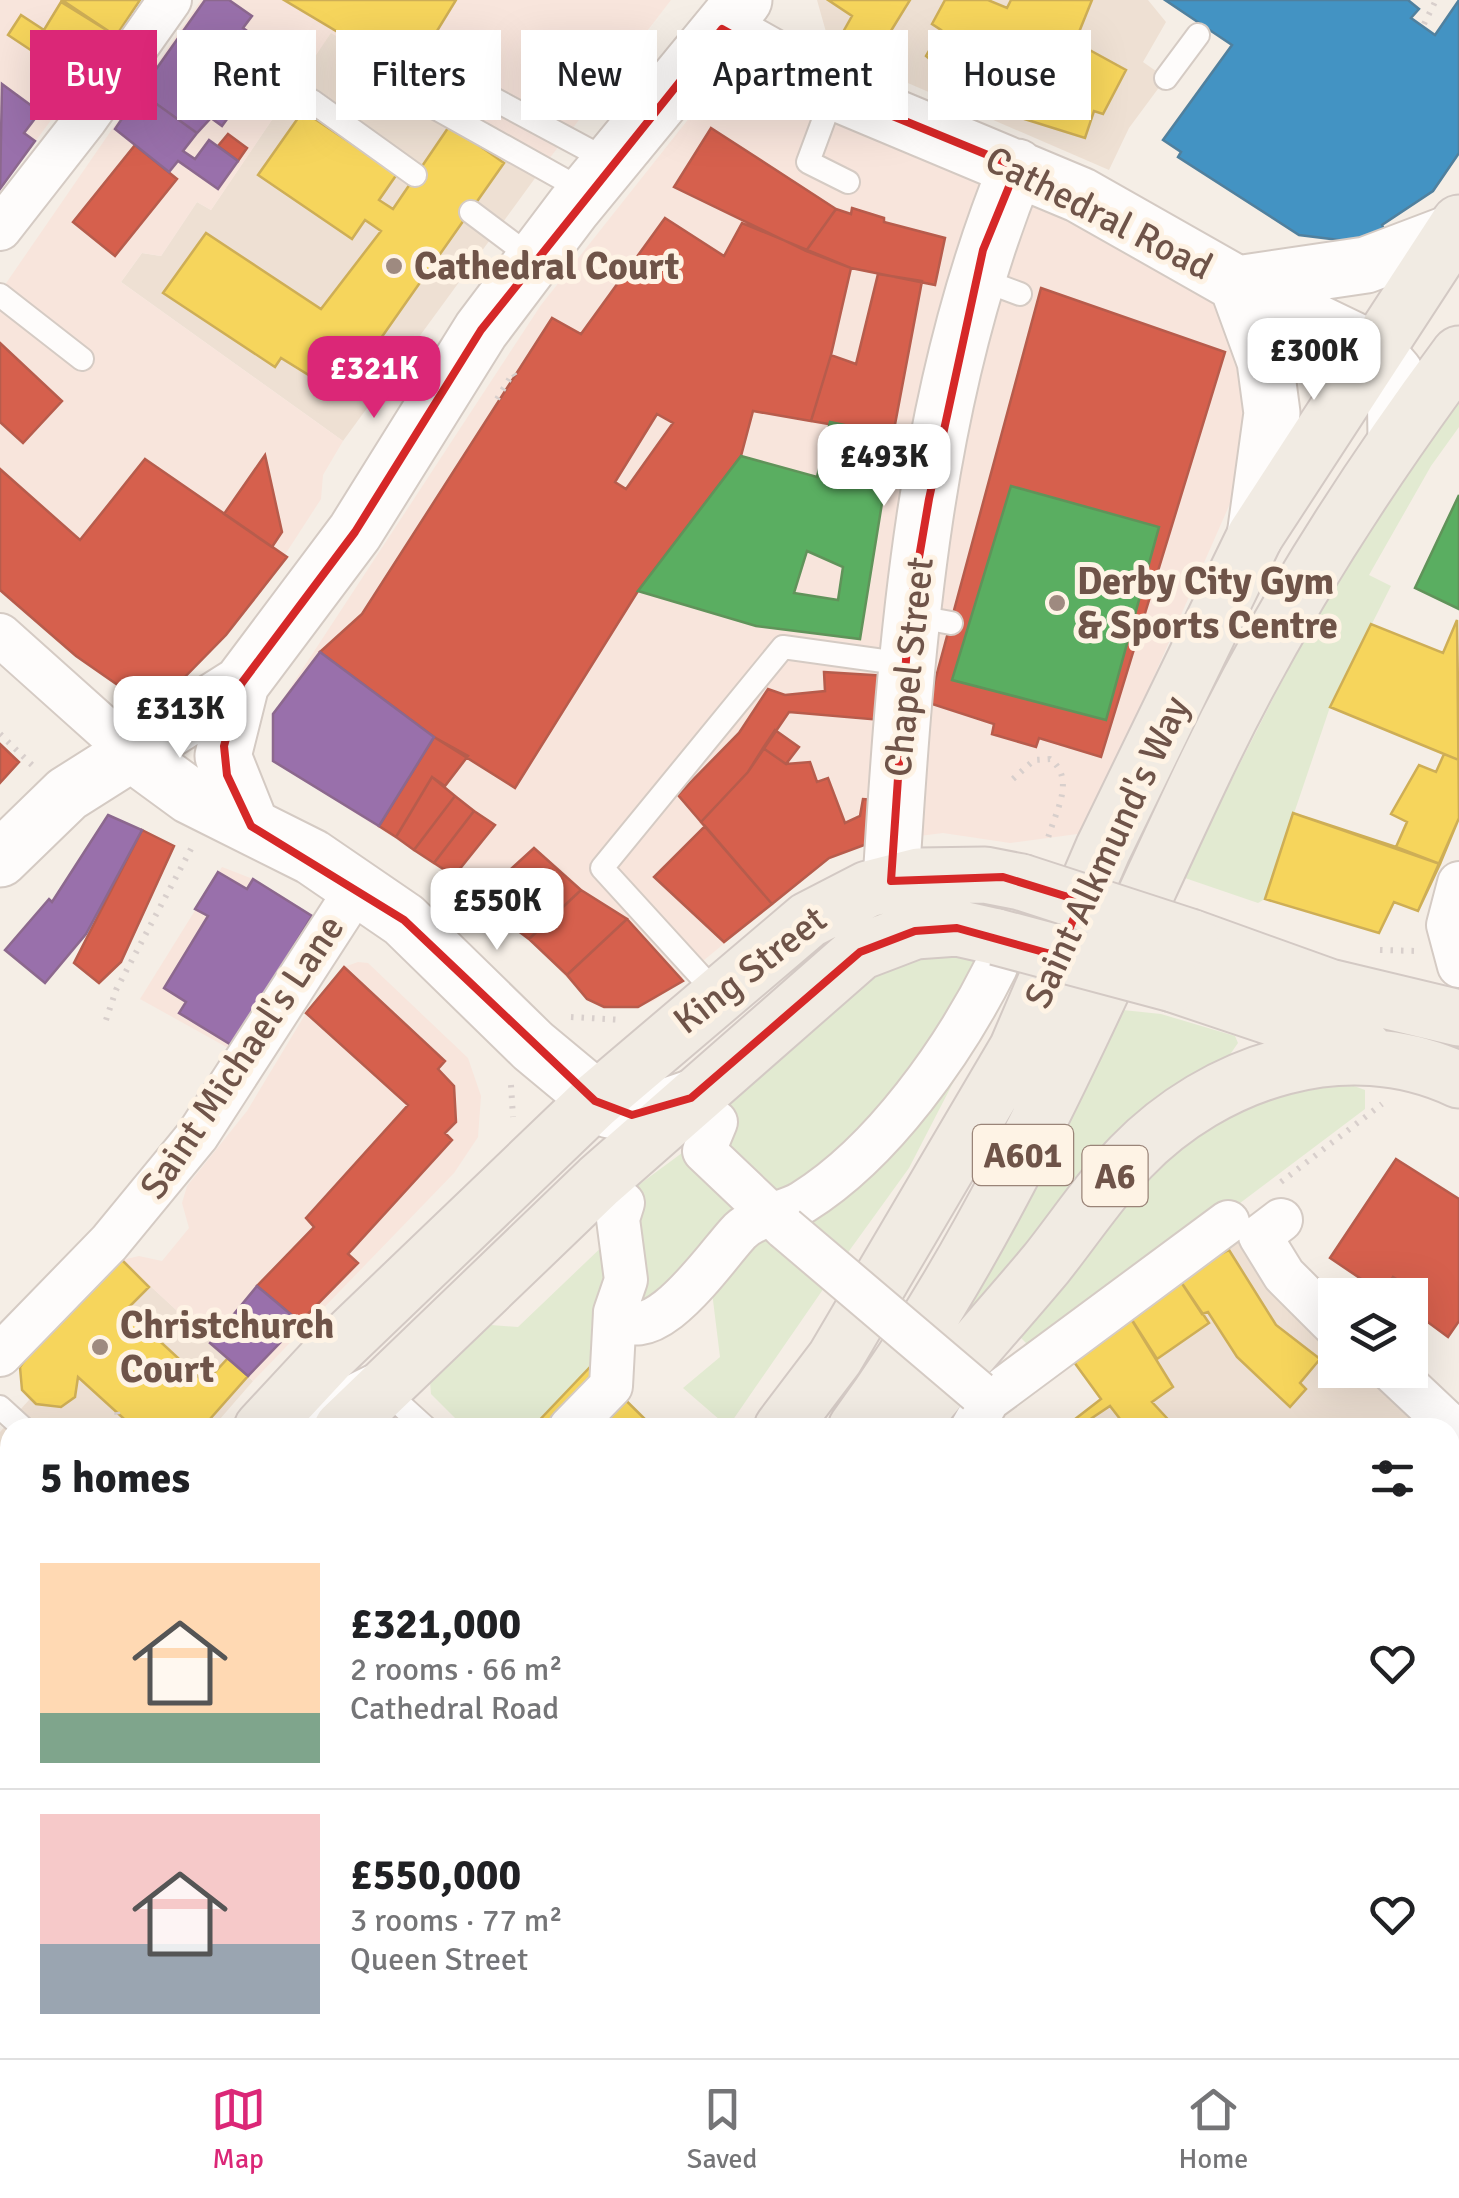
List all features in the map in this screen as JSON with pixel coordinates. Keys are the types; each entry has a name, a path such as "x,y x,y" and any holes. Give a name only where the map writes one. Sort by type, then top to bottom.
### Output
{"main road":[{"name":"Saint Alkmund's Way","path":"789,1418 834,1358 1017,1050 1103,849 1255,536 1456,228"},
{"path":"1376,351 1424,331 1459,292"},
{"name":"Saint Alkmund's Way","path":"862,1418 984,1228 1036,1130 1251,678 1396,439 1459,354"},
{"name":"King Street","path":"271,1418 327,1358 595,1101 716,994 830,906 890,881 1034,860 1182,961 1459,1018"},
{"path":"352,1418 704,1110 860,952 915,930 957,928 997,952 1182,961 1285,1018 1434,1071"},
{"name":"A6","path":"915,1418 1129,1158 1188,1108 1245,1077 1315,1058 1434,1071"}],"street":[{"path":"0,229 86,119 170,0"},
{"name":"Cathedral Road","path":"0,859 67,794 241,684 355,532 481,330 599,177 733,14 754,30"},
{"name":"Cathedral Road","path":"903,120 1080,195 1237,284 1376,351"},
{"name":"Chapel Street","path":"890,881 951,382 998,286 983,250 1018,167"},
{"name":"Cathedral Road","path":"1237,284 1366,265 1456,228"},
{"name":"Cathedral Road","path":"1237,284 1265,361 1272,412 1255,536"},
{"path":"1376,351 1395,374 1396,439"},
{"path":"0,635 134,755 232,817 358,886 404,920 595,1101 632,1115 704,1110 704,1151 979,1406 1228,1222"},
{"name":"Cathedral Road","path":"232,817 223,756 241,684"},
{"path":"1459,884 1448,924 1459,966"},
{"name":"Saint Michael's Lane","path":"0,1356 138,1209 214,1113 358,886"},
{"path":"616,1312 624,1322 633,1324 656,1318 680,1299 743,1228 776,1221 801,1204 892,1120 962,1033 997,952"},
{"path":"580,1418 611,1386 616,1312 626,1280 618,1219 623,1204"},
{"path":"1281,1220 1260,1236 1284,1275 1318,1309"},
{"path":"1410,1388 1442,1418"}],"lane":[{"path":"1166,78 1198,35"},
{"path":"316,103 415,175"},
{"path":"501,111 599,177"},
{"path":"474,120 599,177"},
{"path":"824,120 808,162 848,182"},
{"path":"470,212 535,260"},
{"path":"0,295 82,360"},
{"path":"716,994 602,868 783,647 920,642"},
{"path":"304,1418 319,1402 354,1381 370,1377 385,1386 416,1418"}],"path":[{"path":"1424,24 1435,1"},
{"path":"1012,779 1034,760 1050,759 1066,778 1034,860"},
{"path":"106,1020 116,990 232,817"},
{"path":"561,1014 626,1020"},
{"path":"1228,1222 1397,1092 1431,1098 1434,1071"},
{"path":"510,1072 514,1122"},
{"path":"117,1412 118,1418"}],"highlighted area":[{"path":"722,29 834,92 1017,167 983,250 929,499 909,616 891,881 1003,877 1081,901 1058,956 957,928 915,931 860,952 691,1098 632,1115 595,1101 404,920 251,826 227,775 224,746 241,684 355,532 481,330"}],"shaded area":[{"path":"0,0 140,0 118,30 30,30 30,120 51,120 0,189"},
{"path":"201,0 671,0 648,30 521,30 521,120 579,120 549,159 482,120 501,120 501,30 336,30 336,36 331,33 316,55 316,30 180,30"},
{"path":"817,0 1148,0 1166,22 1143,62 1166,78 1129,128 1109,170 993,120 1091,120 1091,30 928,30 928,92 908,83 908,30 825,30"},
{"name":"Cathedral Court","path":"331,32 336,35 336,120 482,120 549,159 343,441 121,282 142,253 161,256 197,202 211,210 272,120 316,120 316,54"},
{"path":"177,35 177,120 272,120 211,210 197,202 161,256 142,253 121,282 343,441 323,475 321,499 255,601 178,684 146,695 125,690 76,656 0,590 0,292 118,120 157,120 157,64"},
{"path":"688,120 840,120 944,162 1193,282 1223,311 1258,440 1085,833 1010,843 943,833 872,842 829,858 654,1001 638,1007 604,1007 587,999 529,939 477,900 454,876 273,761 273,714 541,305"},
{"path":"222,867 253,879 312,916 230,1049 140,999"},
{"path":"368,963 468,1058 481,1096 478,1137 454,1173 253,1381 122,1260 139,1256 162,1261 189,1228 182,1203 187,1186 247,1111 306,1013 344,967"},
{"path":"1236,1233 1318,1327 1318,1388 1382,1388 1417,1418 1077,1418 1100,1399 1066,1351"},
{"name":"Christchurch Court","path":"118,1256 253,1381 221,1418 13,1418 29,1400 20,1379 20,1367"}],"green space":[{"path":"1459,394 1459,427 1431,466 1369,575 1391,586 1330,707 1265,899 1258,903 1182,877 1327,593"},
{"path":"956,954 989,965 877,1125 773,1200 717,1151 713,1107 840,991 899,958"},
{"path":"1123,1010 1161,1014 1235,1036 1238,1043 1229,1056 1090,1167 954,1329 952,1323 1050,1165"},
{"path":"973,1044 909,1168 844,1258 797,1217"},
{"path":"1354,1086 1365,1090 1365,1109 1135,1282 1033,1350 1017,1334 1146,1183 1192,1138 1235,1110 1304,1089"},
{"path":"686,1150 746,1208 707,1255 636,1309 625,1195"},
{"path":"759,1230 826,1285 734,1418 718,1418 683,1388 720,1357 711,1284"},
{"path":"608,1241 617,1255 591,1327 591,1366 541,1418 455,1418 431,1394 430,1382 491,1325 518,1327"}],"building: Homes":[{"path":"62,0 140,0 120,30 107,30"},
{"path":"284,0 456,0 438,30 336,31"},
{"path":"828,0 910,0 892,30 844,30 852,16"},
{"path":"945,0 988,0 1007,8 1011,0 1092,0 1080,30 941,30 932,24"},
{"path":"61,2 106,30 44,30"},
{"path":"21,15 44,30 30,30 30,50 8,35"},
{"path":"1091,51 1126,70 1103,114 1094,111 1091,120"},
{"name":"Cathedral Court","path":"297,120 316,120 397,174 379,200 393,209 450,125 504,163 341,395 281,358 275,367 163,293 206,233 321,309 381,231 365,220 352,239 258,175"},
{"path":"1028,120 1091,120 1085,138"},
{"path":"1457,620 1459,818 1418,911 1394,902 1379,933 1265,899 1293,813 1396,847 1407,822 1391,814 1419,765 1436,772 1444,754 1330,707 1371,624 1443,653"},
{"path":"1457,620 1459,760 1330,707 1371,624 1443,653"},
{"path":"1444,754 1459,760 1459,818 1440,864 1396,847 1407,822 1391,814 1419,765 1436,772"},
{"path":"1293,813 1440,864 1418,911 1394,902 1379,933 1265,899"},
{"path":"1229,1250 1276,1325 1318,1357 1300,1383 1306,1389 1290,1407 1237,1357 1208,1312 1202,1314 1177,1276"},
{"name":"Christchurch Court","path":"118,1256 149,1287 126,1310 205,1383 228,1358 248,1376 211,1418 123,1418 78,1377 75,1397 61,1407 36,1404 22,1390 20,1367"},
{"path":"1177,1276 1209,1323 1157,1359 1125,1309"},
{"path":"1125,1309 1173,1387 1152,1402 1167,1418 1119,1418 1110,1406 1092,1418 1076,1418 1101,1399 1066,1351"},
{"path":"591,1366 644,1418 542,1418"}],"building: Shops":[{"path":"711,128 836,209 806,251 674,187"},
{"path":"228,134 247,148 238,161 218,146"},
{"path":"135,145 177,179 115,256 73,222"},
{"path":"852,208 884,218 884,222 945,238 935,285 851,268 806,251 836,209 851,214"},
{"path":"665,218 724,256 742,223 851,268 811,421 753,411 741,456 638,591 515,788 434,737 320,652 362,614 552,318 581,334","holes":["657,414 673,423 626,489 615,482"]},
{"path":"878,274 922,281 893,435 811,421 831,355 856,364"},
{"path":"1041,288 1225,352 1101,757 1039,738 1036,747 992,734 994,724 929,703"},
{"path":"0,343 62,401 23,443 0,422"},
{"path":"265,455 282,532 272,547 224,514"},
{"path":"145,459 287,557 226,635 178,684 146,695 125,690 76,656 0,590 0,469 80,540"},
{"path":"824,672 887,676 881,720 789,712 748,772 701,822 678,795 739,733 768,689 785,695 825,691"},
{"path":"775,730 799,747 786,764 763,748"},
{"path":"434,737 468,756 445,786 432,777 396,837 379,826"},
{"path":"0,744 19,762 0,783"},
{"path":"763,748 786,764 810,762 817,782 828,778 845,823 860,816 863,799 875,800 872,842 829,858 772,904 701,822 748,772"},
{"path":"432,777 455,796 414,850 396,837"},
{"path":"455,796 474,811 434,863 414,850"},
{"path":"474,811 495,825 454,876 434,863"},
{"path":"705,826 772,904 724,942 654,877"},
{"path":"142,830 174,846 121,962 99,983 74,963"},
{"path":"534,848 581,890 529,939 477,900"},
{"path":"581,890 627,919 567,975 529,939"},
{"path":"627,919 683,981 638,1007 604,1007 587,999 567,975"},
{"path":"344,967 445,1061 438,1069 454,1086 456,1122 445,1133 452,1140 348,1254 358,1263 300,1322 257,1286 314,1227 306,1218 408,1105 306,1013"},
{"path":"1396,1159 1459,1199 1459,1321 1448,1337 1428,1322 1428,1278 1360,1278 1330,1258"}],"building: Offices":[{"path":"205,0 229,0 252,16 243,28 246,30 184,30"},
{"path":"177,40 177,119 157,104 157,68"},
{"path":"2,84 30,105 30,120 34,120 24,133 35,141 0,189"},
{"path":"157,104 197,133 183,151 195,159 209,140 238,161 218,189 178,161 169,172 115,129 121,120 157,120"},
{"path":"179,120 209,120 197,133"},
{"path":"320,652 434,737 379,826 273,761 273,714"},
{"path":"108,815 142,830 86,934 45,983 5,950 49,899 52,902"},
{"path":"218,872 247,889 253,879 312,916 233,1046 179,1013 186,1002 164,988 208,916 195,909"},
{"path":"257,1286 300,1322 248,1376 210,1343"}],"building: Schools":[{"path":"1165,0 1408,0 1419,9 1411,18 1435,35 1459,0 1459,153 1433,191 1382,225 1385,232 1347,241 1299,235 1178,157 1181,152 1163,140 1232,45"}],"building: Public":[{"path":"830,422 893,435 860,639 756,626 638,591 741,456 817,477","holes":["807,551 843,567 838,600 794,593"]},
{"name":"Derby City Gym & Sports Centre","path":"1011,486 1159,527 1106,720 952,680"},
{"path":"1459,495 1459,609 1415,588"}],"place":[{"name":"Cathedral Court","path":"394,266"},
{"name":"Derby City Gym & Sports Centre","path":"1057,603"},
{"name":"Christchurch Court","path":"100,1347"}]}
